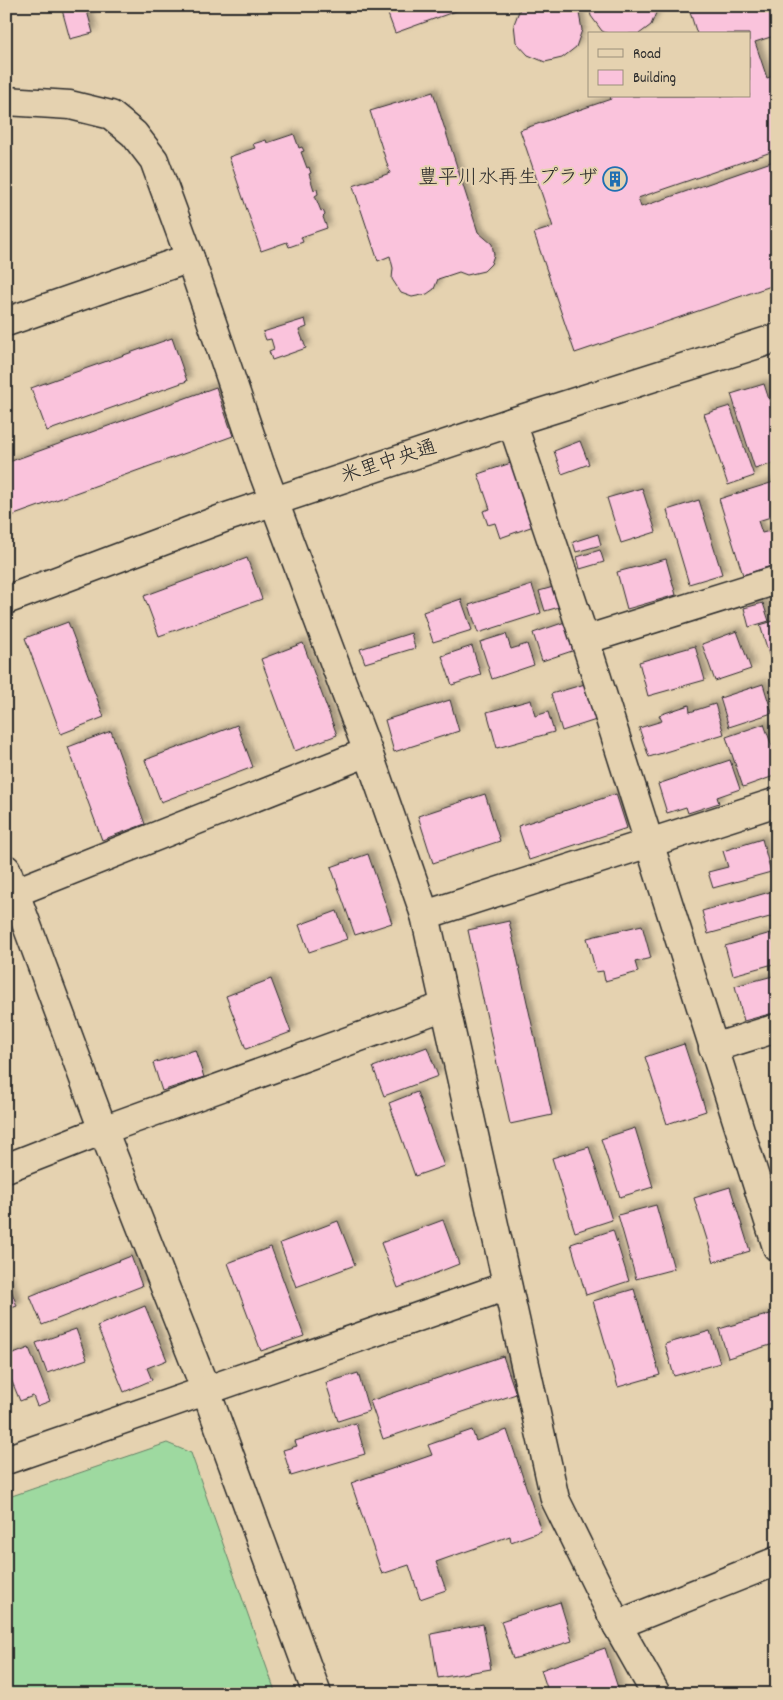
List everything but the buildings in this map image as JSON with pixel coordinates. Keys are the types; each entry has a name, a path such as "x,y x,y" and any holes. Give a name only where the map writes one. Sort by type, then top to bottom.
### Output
{"street":[{"path":"6,101 70,105 111,115 134,134 154,160 190,258 260,464 368,752 425,915 555,1499 617,1624 656,1694"},
{"path":"6,322 190,258"},
{"name":"米里中央通","path":"6,600 274,501 512,422 777,338"},
{"path":"512,422 584,640 777,1247"},
{"path":"584,640 777,580"},
{"path":"317,1694 206,1391 9,886 368,752"},
{"path":"425,915 777,802"},
{"path":"6,1168 103,1130 445,1006"},
{"path":"714,1048 777,1028"},
{"path":"6,1460 507,1286"},
{"path":"617,1624 777,1561"}],"green space":[{"path":"167,1443 191,1453 276,1694 6,1694 6,1498"}],"place":[{"name":"豊平川水再生プラザ","path":"615,179"}]}
